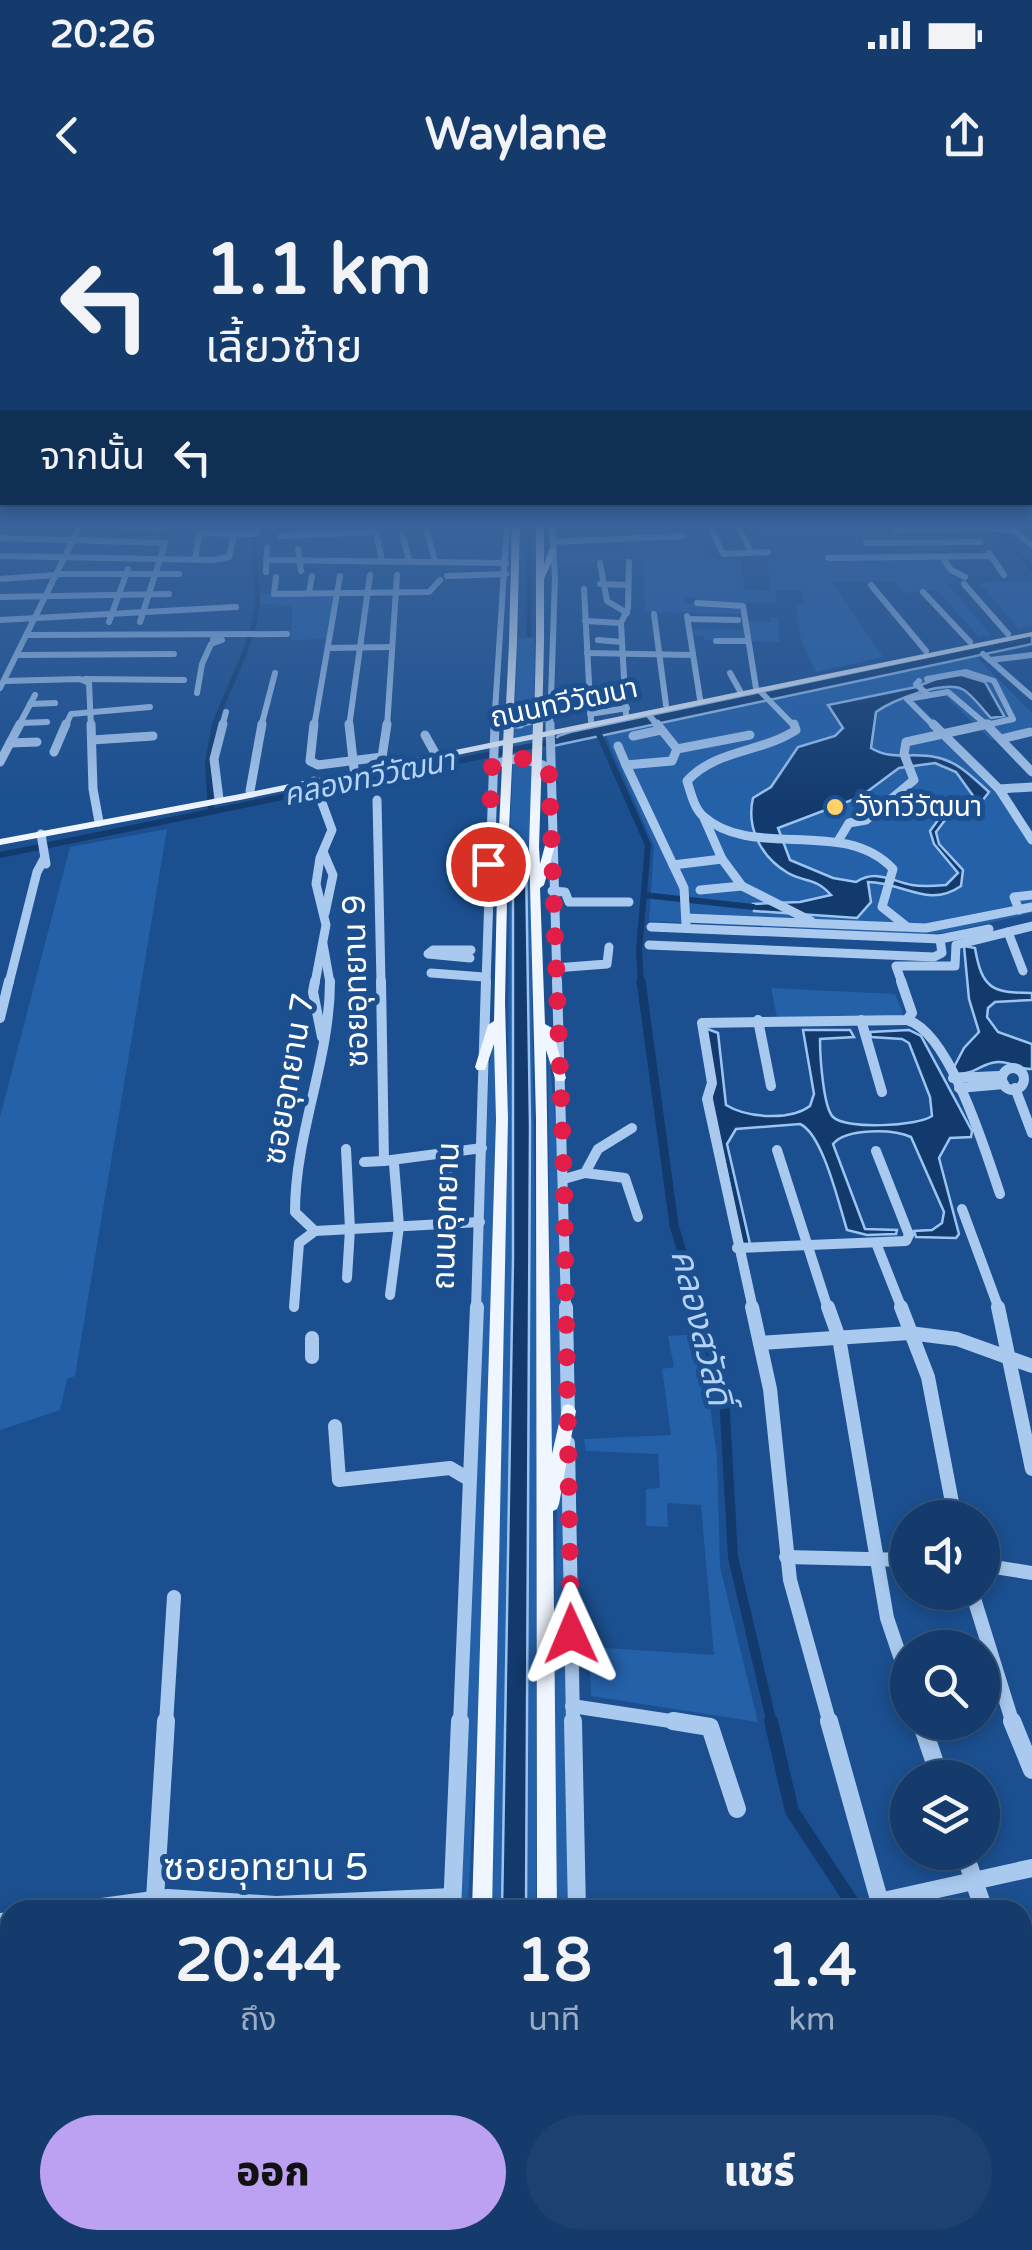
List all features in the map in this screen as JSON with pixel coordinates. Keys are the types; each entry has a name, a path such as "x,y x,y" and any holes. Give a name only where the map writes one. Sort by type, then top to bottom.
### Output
{"main road":[{"name":"ถนนอุทยาน","path":"482,1900 502,1120 502,850 514,620"},
{"path":"540,620 534,904 540,1014 546,1900"},
{"name":"ถนนทวีวัฒนา","path":"867,667 926,651 1032,632"},
{"name":"ถนนทวีวัฒนา","path":"216,800 352,766 759,691 1032,632"},
{"name":"ถนนทวีวัฒนา","path":"0,842 43,846 99,822 315,784 550,727 570,726 590,718 626,711 647,713 740,691 759,691"},
{"path":"534,904 551,842"},
{"path":"481,1067 499,1002"},
{"path":"540,1014 560,1078"},
{"path":"545,1538 568,1411"},
{"path":"474,1900 483,1864"}],"street":[{"path":"2,685 35,620"},
{"path":"333,620 310,762 352,766 382,757 385,752 394,620"},
{"path":"352,766 348,734 364,620"},
{"name":"ถนนอุทยาน","path":"452,1900 482,1148 484,977 478,936 502,620"},
{"path":"552,620 549,772 564,1179 576,1900"},
{"path":"624,620 626,711"},
{"path":"655,620 666,706"},
{"path":"688,620 700,699"},
{"path":"697,620 720,624 738,620"},
{"path":"687,781 694,770 708,762 777,741 796,730 759,691 745,620"},
{"path":"899,620 926,651"},
{"path":"949,620 970,642"},
{"path":"996,620 1008,634"},
{"path":"590,718 585,621 622,624"},
{"path":"26,635 211,639 287,634"},
{"path":"210,691 197,692 211,639"},
{"path":"598,640 622,642"},
{"path":"716,642 748,641"},
{"path":"328,648 392,647"},
{"path":"17,655 174,654"},
{"path":"587,654 693,655"},
{"path":"1032,664 1028,655 987,657 1032,697"},
{"path":"250,791 274,672"},
{"path":"838,841 849,823 866,820 914,780 904,754 906,742 1013,719 999,686 968,672 921,682 927,694"},
{"path":"730,673 740,691"},
{"path":"84,680 88,683 93,790 99,822"},
{"path":"2,685 184,680"},
{"path":"1032,772 1002,738 948,692 907,698 999,789 1032,840"},
{"path":"0,762 35,695"},
{"path":"30,704 56,704"},
{"path":"54,752 69,714 150,707"},
{"path":"216,800 216,748 226,712"},
{"path":"647,713 677,750"},
{"path":"495,714 508,724 550,727"},
{"path":"20,723 47,722"},
{"path":"633,736 660,728"},
{"path":"1002,738 1030,732"},
{"path":"425,734 435,753"},
{"path":"677,750 750,734"},
{"path":"92,740 152,736"},
{"path":"10,743 37,742"},
{"path":"618,746 686,896 686,918"},
{"path":"672,760 677,750"},
{"path":"492,765 520,758 540,762 549,772"},
{"path":"672,760 687,781 722,860 742,886 810,920"},
{"path":"626,766 672,760"},
{"path":"315,784 332,830 317,873 316,897 325,913"},
{"path":"999,789 1032,787"},
{"name":"ซอยอุทยาน 9","path":"378,800 390,1162 399,1226 390,1295"},
{"path":"704,818 724,829 751,836 838,841 888,860 891,878 880,901 888,921"},
{"path":"710,833 724,829"},
{"path":"0,1018 39,875 44,871 43,846"},
{"path":"324,854 330,861 334,883 325,913 313,992 324,1041"},
{"path":"672,865 722,860"},
{"path":"700,890 742,886"},
{"path":"552,891 565,892 569,902 629,902"},
{"path":"1019,910 1014,897 1032,895"},
{"path":"650,927 686,918 888,921 906,926 948,926 1032,907"},
{"path":"686,918 940,939 1032,918"},
{"path":"907,1020 912,1013 896,966 955,966 956,945 1032,926"},
{"path":"1008,932 1023,971"},
{"path":"469,976 478,936"},
{"path":"649,945 934,957 942,953 940,939"},
{"name":"ซอยอุทยาน 7","path":"314,1230 299,1220 294,1200 296,1162 324,1041 332,979 323,944"},
{"path":"556,968 607,964 609,946"},
{"path":"430,948 430,957 471,954"},
{"path":"431,974 484,977"},
{"path":"758,1020 771,1086"},
{"path":"860,1020 882,1092"},
{"path":"878,1900 790,1580 770,1389 707,1099 712,1086 702,1023 907,1020 922,1024 972,1111 1000,1194"},
{"path":"1028,1077 1006,1070 1006,1083 1032,1133"},
{"path":"956,1083 1006,1083 1028,1077"},
{"path":"585,1173 598,1149 632,1128"},
{"path":"364,1162 390,1162 482,1148"},
{"path":"346,1150 350,1229 347,1278"},
{"path":"777,1150 806,1248 840,1338 891,1630"},
{"path":"737,1248 806,1248 909,1239 876,1151"},
{"path":"442,1286 448,1158"},
{"path":"564,1179 585,1173 625,1178 638,1218"},
{"path":"962,1209 998,1309 1032,1469"},
{"path":"294,1307 300,1243 314,1230 480,1222"},
{"path":"876,1244 932,1391 953,1500"},
{"path":"760,1343 909,1332 956,1339 1032,1366"},
{"path":"312,1338 312,1357"},
{"path":"334,1426 339,1480 450,1468 467,1478"},
{"path":"786,1557 890,1560"},
{"path":"1000,1567 1032,1573"},
{"path":"155,1899 174,1597"},
{"path":"977,1610 1003,1698 1032,1770"},
{"path":"572,1706 710,1727 737,1809"},
{"path":"901,1900 1032,1868"},
{"path":"970,1870 980,1900"},
{"name":"ซอยอุทยาน 5","path":"148,1900 175,1900"}],"shaded area":[{"path":"292,620 330,620 326,639 291,640"},
{"path":"778,620 780,642 705,640 704,636 693,635 692,629 742,630 742,621"},
{"path":"798,620 857,620 883,657 816,672 801,640"},
{"path":"964,620 978,620 991,635 979,637"},
{"path":"1011,620 1032,620 1032,626 1019,629"},
{"path":"1032,635 1032,644 553,746 558,736 570,732"},
{"path":"518,638 535,638 530,858 536,1290 536,1900 526,1900 530,1125 526,861 521,859 513,861 513,1258 502,1900 491,1900 508,1113 509,858"},
{"name":"วังทวีวัฒนา","path":"974,655 1032,713 1032,733 991,740 945,696 914,701 989,771 1032,831 1032,913 945,933 924,934 649,921 654,846 606,736"},
{"path":"946,675 985,682 1004,716 991,718 970,695 953,687 917,693 876,712 871,748 887,754 943,759 965,771 989,792 979,805 951,812 936,832 939,844 963,870 961,886 926,895 868,882 871,902 857,918 754,911 753,904 800,902 831,895 770,859 754,831 753,798 771,787 798,747 835,736 843,728 828,705 916,687","holes":["935,763 956,772 974,797 963,805 946,809 930,831 934,844 958,873 946,885 916,886 877,876 856,882 833,878 790,860 778,828 860,797 899,768"]},
{"path":"167,829 75,1376 67,1379 60,1410 0,1430 0,1117 70,847"},
{"path":"513,861 526,861 530,1125 526,1900 502,1900 513,1258"},
{"path":"964,946 975,948 981,972 991,986 1007,992 1032,993 1032,1000 995,1002 988,1008 987,1017 998,1032 1032,1044 1032,1069 998,1062 965,1073 957,1074 953,1069 964,1048 979,1032 969,999"},
{"path":"771,988 895,994 903,1013 901,1018 777,1017"},
{"path":"705,1028 718,1033 726,1105 768,1116 791,1114 810,1106 814,1094 803,1030 850,1030 854,1037 820,1039 824,1092 833,1117 866,1125 912,1122 932,1116 930,1097 909,1043 871,1037 870,1032 909,1030 921,1036 972,1131 971,1137 950,1138 939,1158 959,1234 956,1238 916,1237 914,1231 932,1230 942,1223 944,1212 911,1137 882,1131 848,1135 833,1144 865,1229 897,1230 896,1234 867,1235 847,1230 823,1155 800,1124 736,1129 727,1144 750,1244 742,1245 712,1100"},
{"path":"494,1036 498,1036 480,1687 468,1900 458,1900 489,1067"},
{"path":"548,1045 560,1169 562,1410 555,1463 551,1461"},
{"path":"700,1334 717,1456 720,1567 758,1722 591,1696 589,1647 714,1655 701,1505 667,1503 668,1527 646,1526 646,1489 660,1488 658,1454 586,1451 584,1439 671,1435 662,1369 674,1367 668,1336"},
{"path":"563,1464 570,1900 554,1900 557,1502"}],"waterway":[{"path":"215,725 255,620"},
{"path":"529,620 529,635"},
{"path":"211,809 208,762 215,725"},
{"name":"คลองสวัสดิ์","path":"598,732 648,845 639,950 641,983"},
{"name":"คลองทวีวัฒนา","path":"0,855 556,741"},
{"path":"644,895 753,907"},
{"name":"คลองสวัสดิ์","path":"641,981 674,1225 699,1309"},
{"name":"คลองสวัสดิ์","path":"698,1307 724,1396 733,1557 772,1724"},
{"name":"คลองสวัสดิ์","path":"771,1721 792,1811 850,1900"}],"place":[{"name":"วังทวีวัฒนา","path":"835,807"}],"route":[{"path":"488,864 492,767 520,758 540,762 549,772 564,1179 571,1634"}]}
